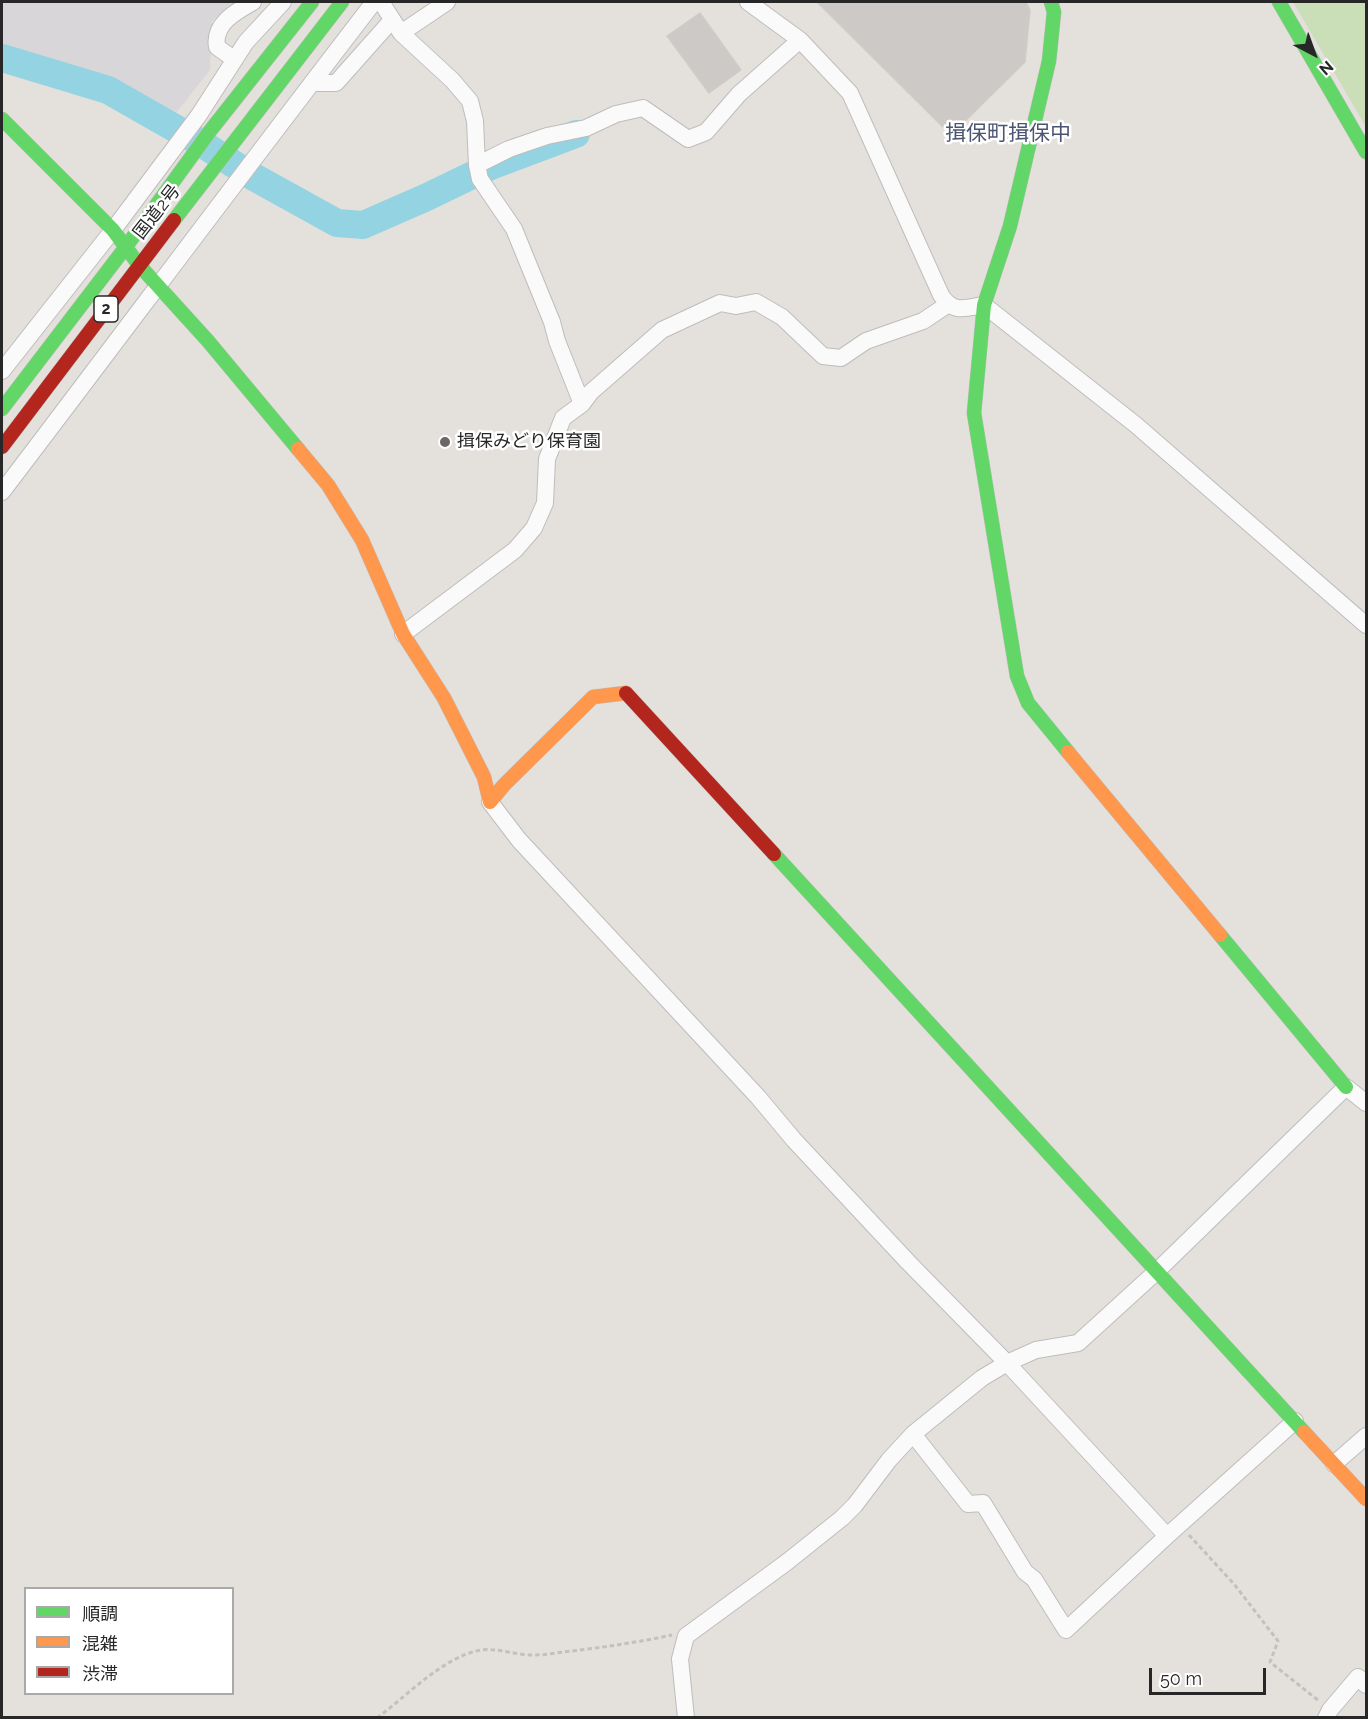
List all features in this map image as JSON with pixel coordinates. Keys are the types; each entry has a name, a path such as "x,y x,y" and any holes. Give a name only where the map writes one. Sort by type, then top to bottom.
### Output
{"main road":[{"name":"国道2号","path":"2,409 125,248 210,131 312,2"},
{"name":"国道2号","path":"2,447 342,2"},
{"path":"1051,2 1054,12 1049,61 1010,226 984,305 974,413 1017,676 1028,703 1346,1087"},
{"path":"1279,2 1366,152"},
{"path":"2,119 114,230 139,265 208,341 328,485 362,540 403,634 444,698 484,777 490,802"},
{"path":"490,802 504,785 593,697 626,693 1366,1499"}],"street":[{"path":"231,57 217,47 216,39 220,27 234,12 253,2"},
{"path":"2,371 114,230 199,115 246,42 283,2"},
{"path":"2,492 239,176 374,2"},
{"path":"381,2 396,26 452,80 470,101 475,121 477,165 480,178 513,229 552,322 557,341 582,404"},
{"path":"318,83 336,83 396,26 447,2"},
{"path":"748,2 800,40 850,93 947,304 960,309 984,305 1136,425 1366,625"},
{"path":"477,165 509,148 547,136 586,128 616,114 643,108 688,139 706,132 739,94 800,40"},
{"path":"403,634 515,550 534,528 545,503 547,459 563,418 582,404 591,392 662,330 720,303 736,306 756,302 782,316 823,356 841,358 866,341 923,321 947,304"},
{"path":"490,802 519,840 916,1271 1173,1530"},
{"path":"686,1718 680,1659 686,1636 787,1562 842,1518 855,1506 889,1460 913,1434 982,1378 1036,1350 1078,1343 1156,1272 1346,1087 1366,1103"},
{"path":"913,1434 968,1504 983,1503 1025,1572 1034,1579 1066,1630 1295,1421"},
{"path":"1334,1464 1366,1436"},
{"path":"1328,1714 1358,1677 1366,1685"}],"path":[{"path":"1173,1530 1234,1584 1278,1641 1270,1662 1328,1714"},
{"path":"378,1718 450,1662 476,1651 493,1649 534,1656 630,1644 672,1635 686,1636"}],"shaded area":[{"path":"2,2 236,2 212,21 210,70 177,112 42,58 2,49"}],"green space":[{"path":"1293,2 1366,2 1366,127"}],"building":[{"path":"817,2 1026,2 1030,10 1025,62 951,135"},
{"path":"700,13 741,70 709,93 667,36"}],"waterway":[{"path":"2,58 108,90 201,143 252,176 337,223 363,225 491,166 576,134"}],"traffic: fast":[{"path":"2,409 125,248 210,131 312,2"},
{"path":"174,220 342,2"},
{"path":"1051,2 1054,12 1049,61 1010,226 984,305 974,413 1017,676 1028,703 1068,752"},
{"path":"1279,2 1366,152"},
{"path":"2,119 113,230 139,265 208,341 298,449"},
{"path":"774,854 1304,1432"},
{"path":"1220,935 1346,1087"}],"traffic: slow":[{"path":"298,449 328,485 362,540 403,634 444,698 484,777 490,802"},
{"path":"490,802 504,785 593,697 626,693"},
{"path":"1068,752 1220,935"},
{"path":"1304,1432 1366,1499"}],"traffic: jam":[{"path":"2,447 174,220"},
{"path":"626,693 774,854"}],"place":[{"name":"揖保みどり保育園","path":"445,442"}],"district":[{"name":"揖保町揖保中","path":"1008,134"}]}
